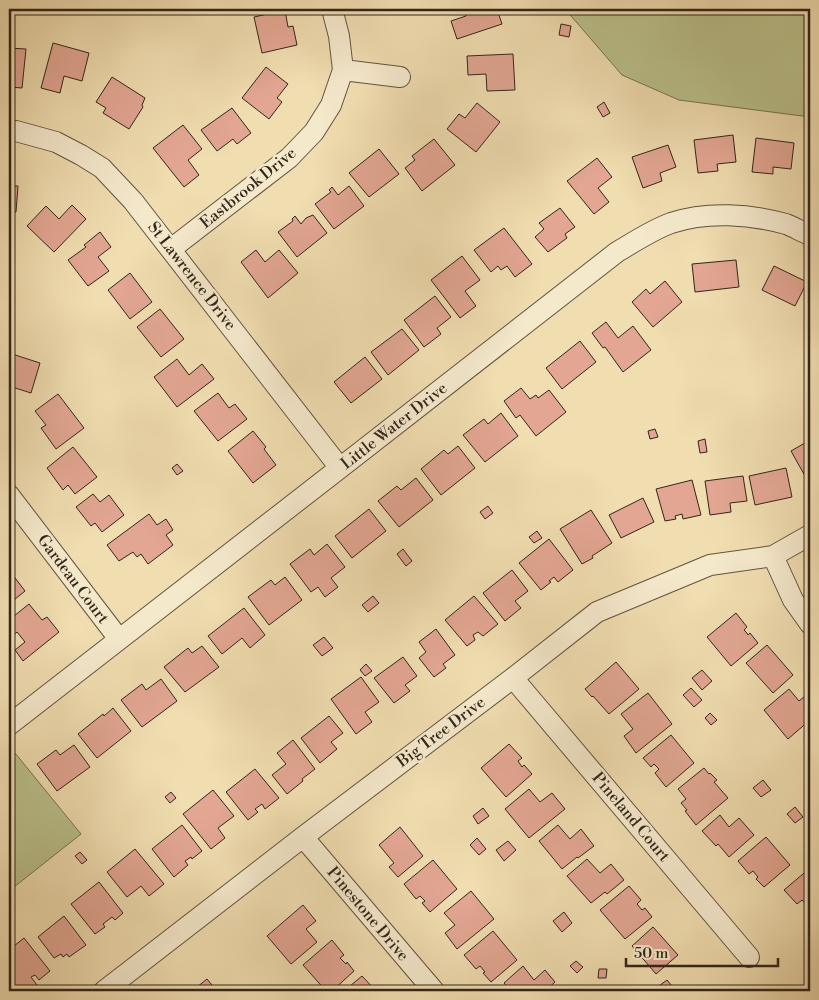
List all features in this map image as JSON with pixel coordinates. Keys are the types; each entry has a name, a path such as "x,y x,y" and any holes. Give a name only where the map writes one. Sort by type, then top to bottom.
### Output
{"street":[{"name":"Eastbrook Drive","path":"172,249 290,158 314,132 331,104 343,70 339,36 332,9"},
{"path":"343,70 400,77"},
{"name":"St Lawrence Drive","path":"9,131 16,130 56,142 102,168 133,201 172,249 340,468"},
{"name":"Little Water Drive","path":"9,725 616,252 671,223 698,217 725,215 759,218 787,225 810,235"},
{"name":"Gardeau Court","path":"9,495 118,639"},
{"name":"Big Tree Drive","path":"104,991 597,612 710,565 773,556 810,535"},
{"path":"773,556 793,600 810,624"},
{"name":"Pineland Court","path":"513,678 749,957"},
{"name":"Pinestone Drive","path":"303,837 434,991"}],"green space":[{"path":"565,9 810,9 810,117 679,100 622,75"},
{"path":"15,753 81,834 9,891 9,755"}],"building":[{"path":"464,9 497,9 502,24 457,39 451,21 466,16"},
{"path":"285,10 288,27 293,26 297,45 262,53 254,17"},
{"path":"561,24 571,26 569,37 559,35"},
{"path":"53,43 89,53 82,81 64,76 60,93 41,88"},
{"path":"9,48 26,49 22,88 9,87"},
{"path":"513,54 515,90 487,91 486,74 468,75 467,56"},
{"path":"266,67 288,84 277,98 282,102 269,119 242,98"},
{"path":"112,77 145,98 143,107 129,129 103,113 106,108 96,102"},
{"path":"604,102 610,113 603,117 597,107"},
{"path":"477,103 500,122 476,152 447,129 459,114 465,118"},
{"path":"232,108 251,133 237,144 233,139 217,151 201,130"},
{"path":"183,125 202,149 188,160 199,175 184,187 153,148"},
{"path":"733,135 736,162 717,164 718,171 698,173 694,140"},
{"path":"756,138 794,143 791,169 773,167 773,174 752,172"},
{"path":"434,139 455,165 422,191 405,168 415,160 412,156"},
{"path":"668,145 676,167 660,173 662,181 643,188 632,157"},
{"path":"379,149 399,174 369,197 349,173"},
{"path":"597,158 612,177 598,188 609,202 594,214 567,181"},
{"path":"9,186 18,186 16,212 9,212"},
{"path":"349,186 364,206 334,229 315,204 331,192 329,190 332,187 338,195"},
{"path":"72,205 86,219 54,252 27,226 46,206 59,219"},
{"path":"560,208 575,227 565,234 567,238 548,252 535,237 544,229 539,223"},
{"path":"313,215 327,233 297,257 278,232 293,221 292,219 295,216 301,224 306,218"},
{"path":"504,228 532,264 515,277 507,266 501,270 498,266 491,272 474,250"},
{"path":"100,232 111,247 98,257 109,271 88,286 68,260 86,247 84,245"},
{"path":"256,250 265,262 279,250 298,273 268,298 241,262"},
{"path":"462,256 480,280 465,291 476,306 460,318 431,280"},
{"path":"736,260 739,287 695,292 692,264"},
{"path":"774,266 807,282 795,306 762,290"},
{"path":"130,273 152,302 130,319 108,290"},
{"path":"665,281 682,302 653,327 632,302 646,289 650,294"},
{"path":"435,296 451,317 437,328 441,334 424,347 404,320"},
{"path":"160,309 184,339 161,357 137,327"},
{"path":"606,322 618,338 633,326 651,350 623,372 592,333"},
{"path":"402,329 419,350 388,375 371,352"},
{"path":"580,341 596,362 562,389 546,368"},
{"path":"9,353 40,363 31,393 9,386"},
{"path":"365,357 382,379 351,403 334,382"},
{"path":"177,359 189,375 202,364 214,379 177,407 154,377"},
{"path":"521,388 530,399 536,395 538,398 549,390 566,412 536,436 520,415 516,418 504,401"},
{"path":"218,393 229,408 235,404 247,419 218,441 194,411"},
{"path":"58,394 84,428 56,449 41,428 46,425 35,411"},
{"path":"501,413 518,436 485,462 463,435 484,419 488,424"},
{"path":"655,429 658,437 650,439 648,431"},
{"path":"253,431 266,447 264,449 276,465 253,483 228,451"},
{"path":"705,439 707,452 700,453 698,441"},
{"path":"810,440 810,485 791,451"},
{"path":"458,446 475,468 441,495 421,469 444,450 448,454"},
{"path":"73,447 97,477 75,494 68,485 63,490 47,468"},
{"path":"177,464 183,471 177,475 172,468"},
{"path":"786,468 792,497 755,505 749,476"},
{"path":"743,476 747,501 730,503 731,512 710,515 705,481"},
{"path":"416,478 433,500 399,527 378,501 397,486 401,490"},
{"path":"692,480 701,515 683,519 682,514 675,516 676,519 665,521 656,489"},
{"path":"93,494 100,502 109,495 124,515 102,532 95,523 91,526 76,507"},
{"path":"643,498 654,522 621,538 609,515"},
{"path":"488,506 493,513 485,519 480,512"},
{"path":"369,509 386,531 352,558 335,536"},
{"path":"591,510 612,543 582,564 560,529"},
{"path":"149,514 157,525 166,519 173,530 166,535 173,545 148,564 141,554 137,557 133,552 119,561 107,545"},
{"path":"537,531 542,538 534,543 529,537"},
{"path":"549,539 573,570 558,582 554,577 541,590 519,563"},
{"path":"327,544 345,567 331,578 338,587 325,597 318,587 311,592 290,564 310,549 314,555"},
{"path":"403,549 412,561 406,566 397,554"},
{"path":"9,570 25,591 9,604"},
{"path":"512,570 528,591 515,601 521,608 505,621 483,593"},
{"path":"285,577 302,600 269,625 248,597 271,580 275,585"},
{"path":"373,596 379,603 368,612 362,605"},
{"path":"474,596 498,624 483,636 478,632 473,635 475,640 467,646 445,620"},
{"path":"29,604 42,620 47,617 59,632 23,661 15,650 25,642 17,632 11,637 9,633 9,620"},
{"path":"244,608 265,635 250,648 242,638 222,654 208,636"},
{"path":"736,613 747,627 744,630 748,635 750,633 758,643 731,666 707,637"},
{"path":"436,629 455,655 443,664 446,668 434,677 419,658 426,652 419,642"},
{"path":"324,637 333,648 322,656 313,645"},
{"path":"767,645 793,675 773,693 746,663"},
{"path":"202,646 219,667 185,692 164,667 188,648 192,653"},
{"path":"403,657 417,676 405,685 410,691 394,703 374,678"},
{"path":"616,662 639,689 609,714 585,689"},
{"path":"366,664 372,671 365,676 360,670"},
{"path":"702,670 712,681 702,690 692,678"},
{"path":"361,677 379,702 365,712 372,722 356,734 331,699"},
{"path":"161,679 177,701 142,727 121,700 142,684 146,690"},
{"path":"691,688 702,700 694,707 683,695"},
{"path":"789,689 799,701 809,693 810,720 788,739 764,710"},
{"path":"648,693 672,724 636,753 624,736 633,729 621,714"},
{"path":"113,708 131,731 97,758 78,734"},
{"path":"710,713 717,720 711,725 705,718"},
{"path":"329,716 343,733 331,742 337,749 320,763 301,738"},
{"path":"671,735 694,763 666,787 655,773 659,769 654,764 651,767 643,758"},
{"path":"293,740 315,769 287,794 272,775 286,764 277,753"},
{"path":"509,744 522,758 518,761 522,767 524,765 532,774 506,797 481,768"},
{"path":"74,745 90,767 57,791 37,764 56,750 60,755"},
{"path":"704,768 717,780 714,782 728,798 696,825 681,803 686,799 678,789"},
{"path":"255,769 279,798 265,809 262,804 255,809 258,812 248,820 226,792"},
{"path":"763,780 771,790 761,797 753,788"},
{"path":"529,789 540,802 552,793 565,809 529,838 505,809"},
{"path":"213,790 234,816 218,828 225,838 211,849 183,814"},
{"path":"171,792 176,798 170,803 165,797"},
{"path":"795,807 803,817 795,823 787,814"},
{"path":"483,808 489,816 478,824 473,816"},
{"path":"720,815 729,827 739,818 754,835 729,857 718,844 716,846 702,831"},
{"path":"182,825 202,851 192,859 191,857 185,861 188,865 174,877 152,849"},
{"path":"558,825 570,839 581,829 594,846 562,869 539,841"},
{"path":"400,827 423,856 398,877 389,867 394,863 379,845"},
{"path":"766,837 790,865 764,887 756,879 758,877 753,871 749,874 738,861"},
{"path":"477,838 486,849 479,855 470,845"},
{"path":"508,841 516,850 504,861 496,850"},
{"path":"135,849 164,884 149,896 141,886 127,897 107,872"},
{"path":"80,852 87,860 82,864 75,856"},
{"path":"587,859 600,873 611,864 624,880 607,894 605,892 591,903 567,876"},
{"path":"433,860 457,889 430,912 422,903 425,901 420,896 416,899 404,884"},
{"path":"810,868 810,909 802,900 797,904 784,890"},
{"path":"99,882 123,913 115,920 112,917 103,924 105,927 95,934 71,904"},
{"path":"629,886 641,900 637,904 642,910 645,908 652,917 625,939 600,910"},
{"path":"471,891 494,919 457,949 445,933 455,925 444,913"},
{"path":"303,905 316,921 306,929 317,942 291,964 267,936"},
{"path":"564,912 572,923 562,932 553,921"},
{"path":"64,916 86,945 69,957 67,954 63,957 61,954 54,958 38,937"},
{"path":"653,927 678,955 656,974 632,946"},
{"path":"493,931 517,960 491,982 480,966 476,969 464,955"},
{"path":"24,938 50,971 39,980 35,975 31,977 37,985 28,991 14,991 9,984 9,950"},
{"path":"332,940 344,955 340,958 346,964 347,962 354,971 332,991 326,991 303,965"},
{"path":"576,961 583,967 577,973 570,966"},
{"path":"523,966 534,980 545,970 555,982 545,991 511,991 504,983"},
{"path":"599,969 607,969 606,978 598,978"},
{"path":"362,976 376,991 344,991"},
{"path":"207,979 215,991 192,991"},
{"path":"667,980 676,991 652,991"}],"waterway":[{"path":"775,9 810,11"}]}
